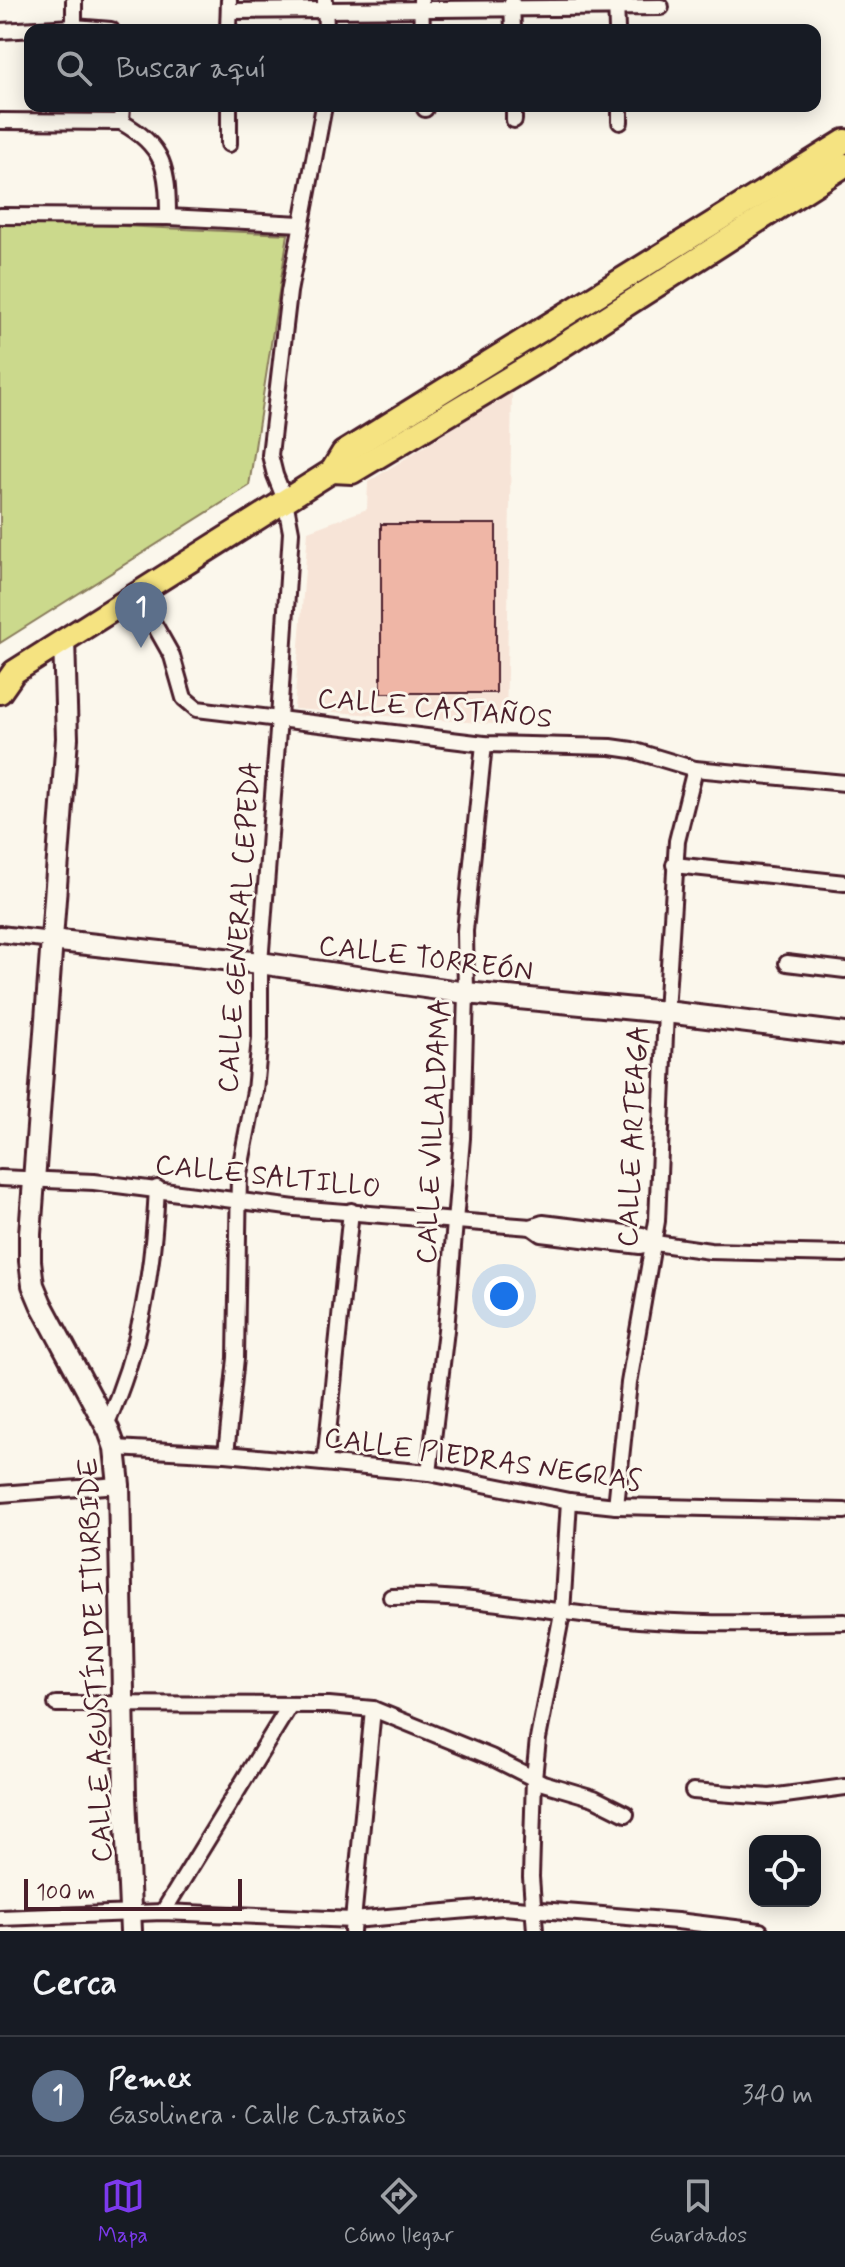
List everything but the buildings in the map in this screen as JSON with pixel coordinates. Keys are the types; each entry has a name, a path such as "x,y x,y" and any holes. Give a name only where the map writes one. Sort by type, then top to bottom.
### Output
{"main road":[{"path":"0,692 7,673 332,471 343,453 845,141"},
{"path":"332,471 352,472 546,356 845,165"},
{"name":"CALLE AGUSTÍN DE ITURBIDE","path":"64,640 67,738 33,1179 30,1261 33,1285 52,1327 106,1425 115,1448 119,1485 131,1922"},
{"name":"CALLE TORREÓN","path":"51,940 260,963 466,993 666,1012 845,1034"}],"street":[{"path":"74,0 74,24"},
{"path":"616,4 617,24"},
{"path":"229,6 616,4 661,7"},
{"path":"0,31 24,30"},
{"path":"121,122 122,112"},
{"path":"229,112 229,144"},
{"name":"CALLE GENERAL CEPEDA","path":"226,1454 236,1358 241,1151 255,1091 260,1038 260,963 291,532 285,500 270,455 289,292 323,112"},
{"path":"620,112 620,122"},
{"path":"0,121 121,122 137,131 158,151 165,166 168,217"},
{"path":"0,216 168,217 301,224"},
{"name":"CALLE CASTAÑOS","path":"137,594 172,656 184,698 197,709 484,744 611,747 632,750 695,769 845,783"},
{"name":"CALLE VILLALDAMA","path":"429,1473 446,1330 462,1138 465,931 484,744"},
{"name":"CALLE ARTEAGA","path":"616,1506 629,1383 655,1243 674,865 681,818 695,769"},
{"path":"674,865 845,883"},
{"name":"CALLE TORREÓN","path":"0,934 51,940"},
{"path":"787,963 845,970"},
{"name":"CALLE SALTILLO","path":"0,1178 157,1188 295,1208 531,1227 543,1223 642,1235 655,1243 710,1251 845,1254"},
{"path":"106,1425 118,1399 139,1331 154,1254 157,1188"},
{"path":"325,1462 351,1211"},
{"name":"CALLE PIEDRAS NEGRAS","path":"115,1448 226,1454 429,1473 569,1501 616,1506 845,1511"},
{"path":"0,1494 119,1485"},
{"path":"535,1931 531,1825 534,1778 538,1739 562,1613 569,1501"},
{"path":"391,1597 459,1598 562,1613 675,1622 845,1622"},
{"path":"56,1704 329,1705 373,1709 552,1786 594,1798 626,1814"},
{"path":"163,1912 290,1705"},
{"path":"353,1925 373,1709"},
{"path":"693,1791 770,1797 845,1787"},
{"path":"0,1918 131,1922 163,1912 353,1925 503,1907 641,1924 760,1931"}],"shaded area":[{"path":"512,391 506,725 294,709 308,531 367,509 368,482"}],"green space":[{"path":"0,220 288,234 249,486 0,643"}],"place":[{"name":"Pemex","path":"141,648"}]}
